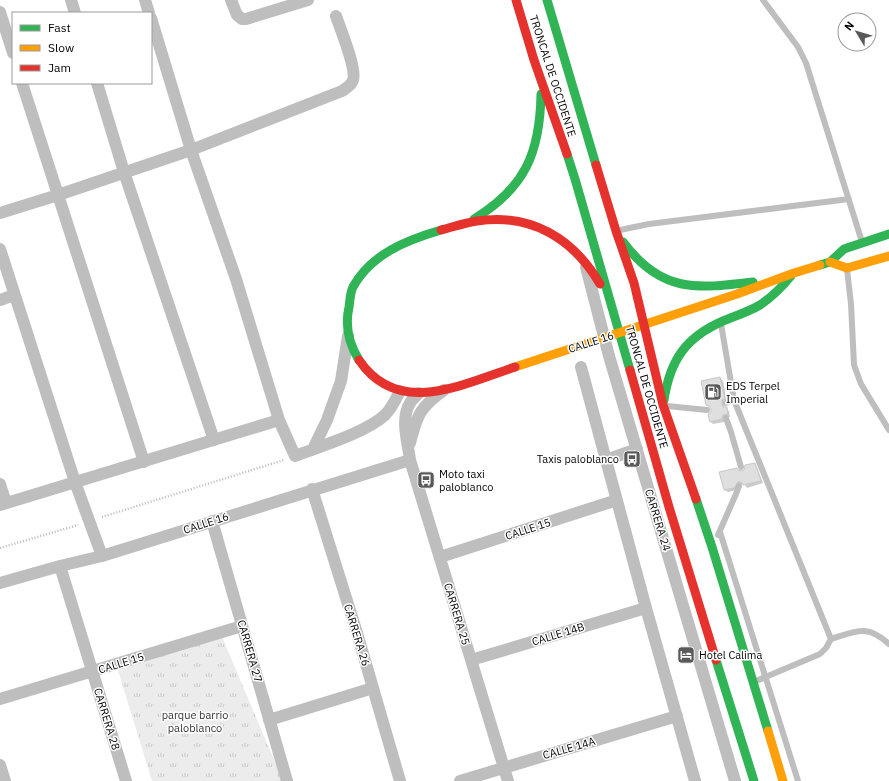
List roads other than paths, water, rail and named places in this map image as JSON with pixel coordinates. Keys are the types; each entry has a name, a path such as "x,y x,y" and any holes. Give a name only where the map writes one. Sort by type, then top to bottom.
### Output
{"main road":[{"name":"TRONCAL DE OCCIDENTE","path":"516,0 534,60 575,179 669,507 754,781"},
{"name":"TRONCAL DE OCCIDENTE","path":"547,0 616,231 634,283 663,405 712,547 783,781"},
{"path":"464,224 482,215 493,207 513,188 525,171 534,152 540,133 542,112 541,92 534,60"},
{"path":"464,224 482,220 501,219 520,221 532,224 555,234 570,245 583,258 595,274 611,305"},
{"name":"CALLE 16","path":"464,224 419,236 392,250 371,264 354,284 346,312 348,335 357,360 378,381 400,391 419,393 444,390 830,262 844,249 889,234"},
{"path":"616,231 630,253 646,268 657,276 674,283 703,287 780,278"},
{"path":"830,262 847,268 889,256"},
{"path":"663,405 668,378 674,362 683,350 697,336 721,322 759,305 781,288 794,273"}],"street":[{"path":"71,0 75,12"},
{"path":"146,0 149,12"},
{"path":"231,0 237,15 242,19 246,19 308,0"},
{"path":"0,12 12,50"},
{"path":"0,213 191,150 342,91 351,84 354,79 353,68 336,16"},
{"path":"152,21 191,150 236,279 279,420 295,456 370,425 385,415 400,391"},
{"path":"22,84 144,462"},
{"path":"97,84 124,172 214,440"},
{"path":"0,249 76,482 102,556"},
{"name":"CARRERA 24","path":"583,258 609,356 735,781"},
{"path":"0,300 14,295"},
{"path":"313,449 327,420 341,381 348,335"},
{"path":"581,367 646,608 696,781"},
{"path":"409,446 419,413 429,401 444,390"},
{"name":"CARRERA 25","path":"419,393 410,403 406,414 410,460 508,781"},
{"path":"0,484 3,504 279,420"},
{"path":"606,460 637,449"},
{"name":"CALLE 16","path":"0,583 102,556 410,460"},
{"name":"CARRERA 26","path":"312,490 400,781"},
{"name":"CALLE 15","path":"440,557 617,500"},
{"name":"CARRERA 27","path":"212,521 287,781"},
{"name":"CARRERA 28","path":"60,566 126,781"},
{"name":"CALLE 14B","path":"471,660 646,608"},
{"name":"CALLE 15","path":"0,699 242,626"},
{"path":"269,720 373,688"},
{"name":"CALLE 14A","path":"460,781 677,716"},
{"path":"0,765 5,781"}],"lane":[{"path":"763,0 798,47 806,63 862,243"},
{"path":"616,231 649,224 849,199"},
{"path":"847,268 851,304 854,365 860,384 889,430"},
{"path":"721,322 734,400 830,639 826,648 820,654 753,682"},
{"path":"726,403 734,400"},
{"path":"663,405 707,410"},
{"path":"726,418 741,467"},
{"path":"712,547 720,532 739,486"},
{"path":"720,532 798,781"},
{"path":"830,639 855,632 870,631 880,636 889,644"}],"place":[{"name":"EDS Terpel Imperial","path":"713,392"},
{"name":"Taxis paloblanco","path":"632,459"},
{"name":"Moto taxi paloblanco","path":"426,480"},
{"name":"Hotel Calima","path":"686,655"}],"park label":[{"name":"parque barrio paloblanco","path":"195,721"}]}
